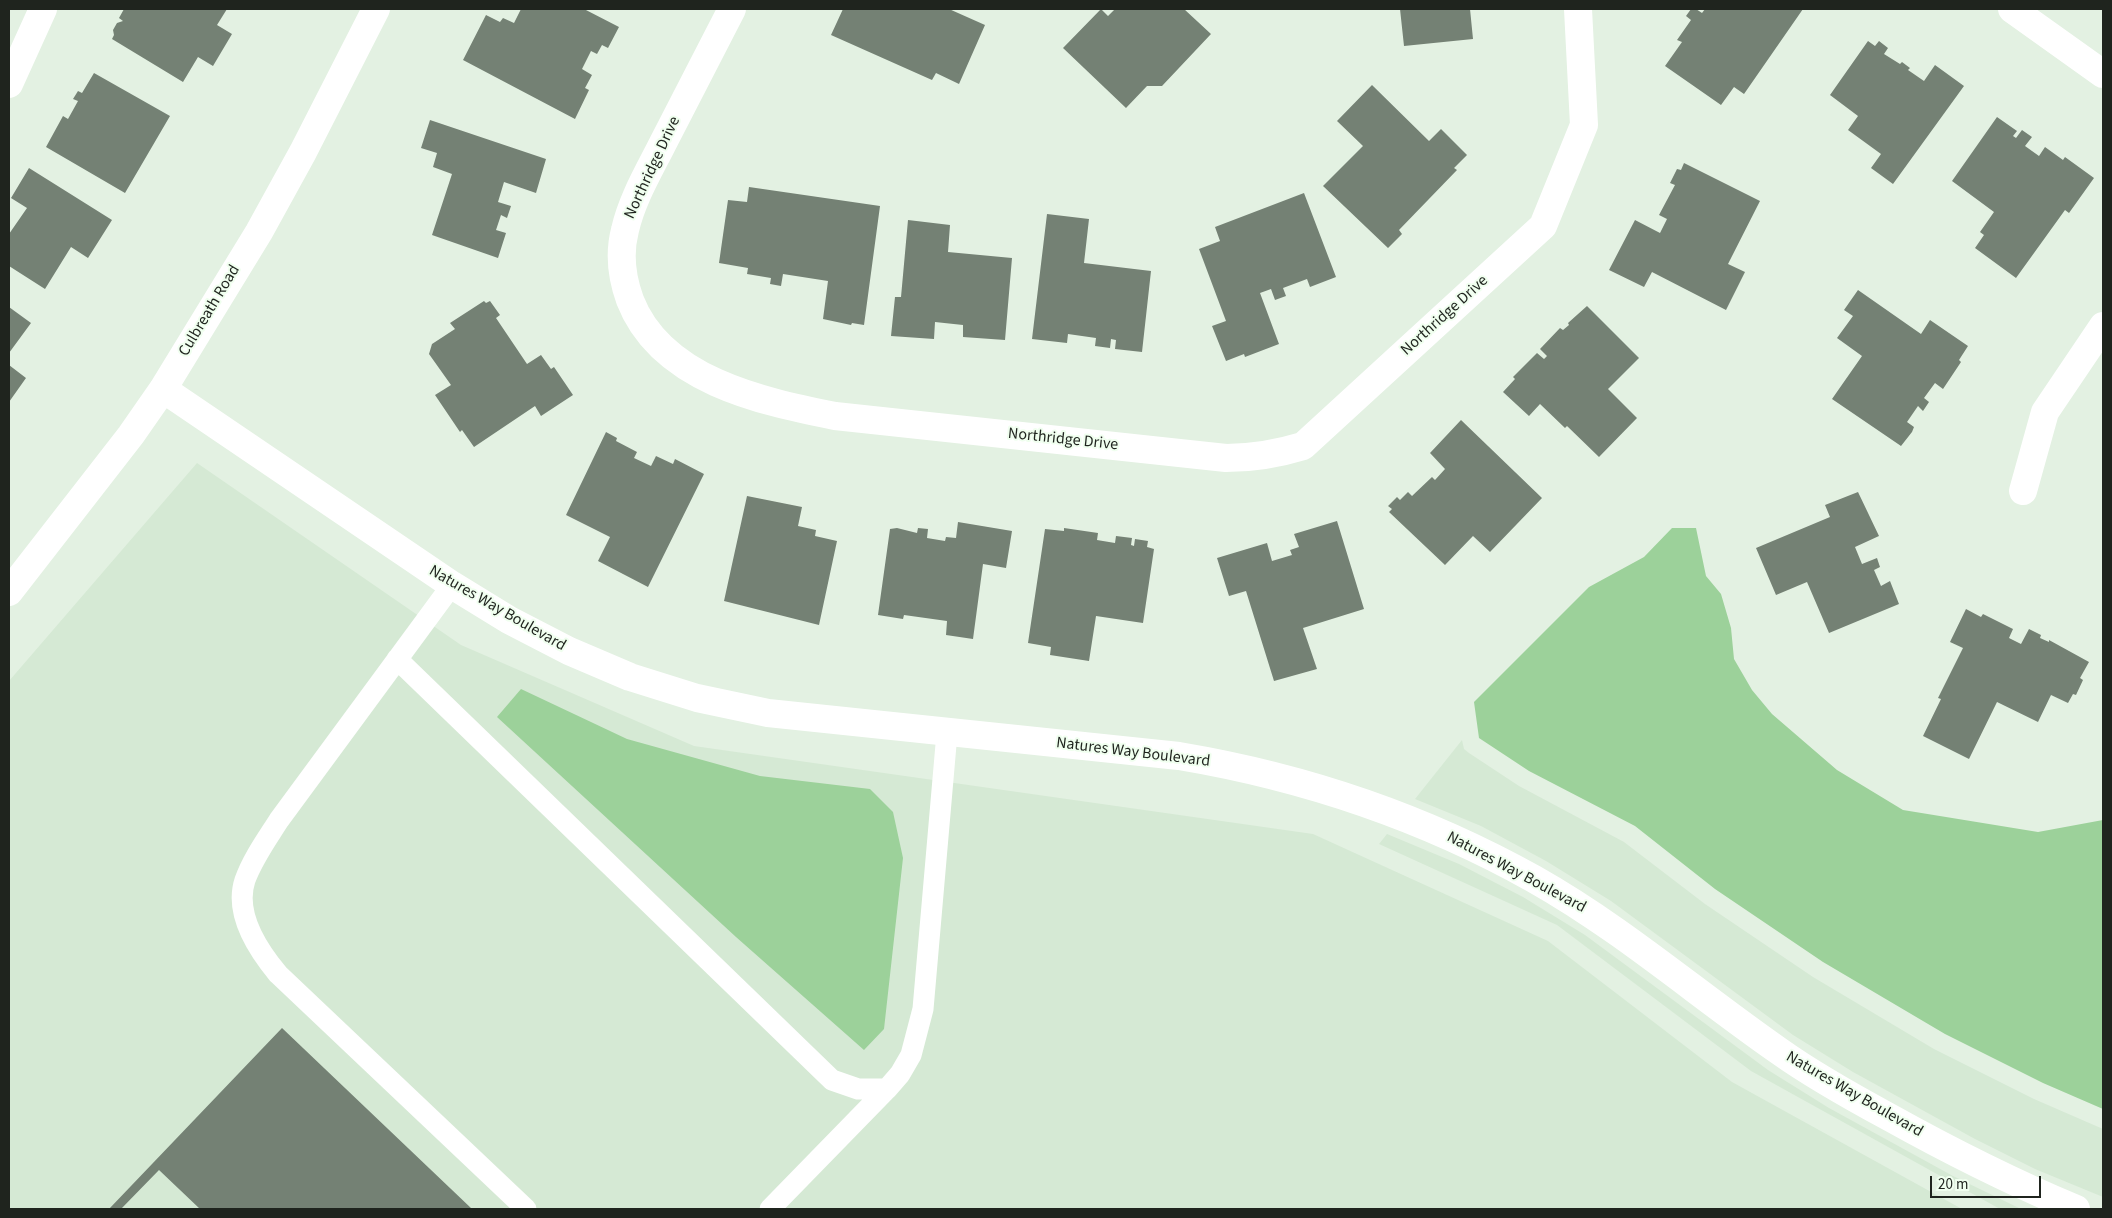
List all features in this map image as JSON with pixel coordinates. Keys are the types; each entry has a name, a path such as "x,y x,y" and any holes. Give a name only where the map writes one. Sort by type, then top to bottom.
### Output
{"street":[{"path":"9,84 43,9"},
{"name":"Culbreath Road","path":"9,592 131,435 163,389 259,232 303,152 376,9"},
{"name":"Northridge Drive","path":"732,9 640,189 624,230 622,262 628,293 641,323 664,350 677,361 700,374 740,392 786,406 835,416 1226,458 1254,458 1279,454 1303,446 1543,226 1584,125 1578,9"},
{"path":"2012,9 2103,74"},
{"path":"2023,491 2045,412 2103,326"},
{"name":"Natures Way Boulevard","path":"163,389 452,586 509,620 569,651 630,678 733,707 768,713 1179,756 1230,765 1349,797 1418,823 1478,849 1534,879 1598,917 1781,1052 1841,1091 1964,1158 2076,1209"}],"lane":[{"path":"452,586 279,820 254,859 244,882 244,904 248,924 260,952 278,974 526,1209"},
{"path":"397,659 832,1080 858,1089 887,1089"},
{"path":"770,1209 887,1089 900,1074 910,1055 923,1009 947,733"}],"shaded area":[{"path":"197,463 461,645 694,746 1313,834 1548,941 1732,1082 1962,1209 9,1209 9,681"},
{"path":"1672,528 1696,528 1706,576 1721,594 1731,628 1734,659 1752,690 1772,714 1837,770 1903,810 2038,832 2103,820 2103,1109 2043,1083 1945,1034 1823,962 1715,889 1635,826 1529,771 1479,738 1474,702 1589,587 1644,557"},
{"path":"521,689 627,739 760,776 870,789 893,812 903,858 884,1029 864,1050 736,937 497,717"},
{"path":"1462,740 1464,749 1469,753 1519,786 1624,842 1705,904 1813,977 1934,1049 2034,1099 2103,1129 2103,1197 2035,1169 1975,1139 1853,1072 1793,1035 1611,901 1546,861 1481,826 1415,799"},
{"path":"1387,834 1459,864 1523,897 1585,935 1768,1070 1829,1108 1953,1176 2021,1209 2000,1209 1751,1071 1557,925 1379,844"}],"building":[{"path":"124,9 227,9 217,25 232,34 213,66 198,57 183,82 112,39 114,35 113,30 117,23 123,21 119,18"},
{"path":"521,9 584,9 619,27 608,48 602,45 597,54 591,51 582,69 592,75 585,88 589,90 575,119 463,60 486,15 500,22 503,18 514,23"},
{"path":"843,9 949,9 985,25 959,84 936,73 932,80 831,35"},
{"path":"1101,9 1108,16 1115,9 1184,9 1211,34 1162,86 1147,86 1126,108 1063,48"},
{"path":"1400,9 1470,9 1473,39 1404,46"},
{"path":"1691,9 1696,9 1702,13 1705,9 1803,9 1744,94 1734,87 1721,105 1665,66 1682,42 1677,40 1691,20 1686,16"},
{"path":"1868,41 1875,46 1879,41 1888,48 1884,54 1900,64 1902,62 1910,68 1908,70 1924,81 1935,65 1964,86 1893,184 1871,168 1881,154 1848,130 1858,116 1830,95"},
{"path":"94,73 170,116 125,193 46,147 63,116 68,119 78,101 73,99 78,91 82,93"},
{"path":"1372,85 1429,141 1441,129 1467,155 1454,168 1457,170 1399,230 1402,234 1388,248 1323,186 1363,146 1337,121"},
{"path":"1997,117 2017,131 2013,136 2016,138 2022,130 2032,137 2025,146 2039,156 2045,147 2063,160 2065,157 2094,178 2069,213 2065,210 2016,278 1975,248 1984,235 1980,232 1994,212 1952,181"},
{"path":"430,120 546,159 536,193 504,182 498,202 511,206 507,218 501,215 496,230 506,233 498,258 432,235 452,174 433,167 437,153 421,148"},
{"path":"1684,163 1760,201 1728,264 1745,272 1726,310 1652,272 1644,287 1609,270 1635,220 1660,233 1667,219 1659,215 1675,185 1670,183 1677,169 1681,170"},
{"path":"29,168 112,220 88,258 71,247 45,289 9,266 9,234 27,208 11,198"},
{"path":"749,187 880,206 864,325 852,323 851,325 823,319 828,281 783,274 781,286 770,284 771,278 747,274 748,268 719,263 728,200 747,202"},
{"path":"1304,193 1336,277 1310,287 1307,279 1283,288 1286,296 1275,300 1271,289 1260,293 1279,344 1245,357 1244,354 1226,361 1212,326 1226,321 1199,249 1220,241 1215,227"},
{"path":"1047,214 1089,219 1084,263 1151,271 1142,352 1115,349 1116,340 1111,339 1110,348 1095,346 1096,338 1068,334 1067,343 1032,339"},
{"path":"908,220 950,225 948,252 1012,258 1005,340 963,337 963,325 935,322 934,339 891,336 895,297 901,297"},
{"path":"1858,290 1921,334 1930,320 1968,346 1959,360 1961,362 1943,389 1935,383 1924,398 1929,402 1923,411 1918,406 1907,422 1914,427 1901,446 1832,399 1862,356 1837,338 1853,316 1844,310"},
{"path":"484,301 486,303 490,301 500,315 496,318 527,364 541,355 551,369 554,367 573,395 541,416 535,406 474,447 462,430 460,432 435,395 451,385 429,354 432,344 455,329 450,323"},
{"path":"1587,306 1639,358 1608,389 1637,418 1599,457 1567,426 1565,428 1540,404 1529,416 1503,392 1515,379 1513,377 1537,353 1544,359 1547,356 1540,349 1560,328 1563,330"},
{"path":"9,307 31,323 9,353"},
{"path":"9,365 26,378 9,402"},
{"path":"1461,420 1542,498 1490,552 1473,536 1445,565 1389,512 1392,509 1388,506 1397,497 1400,500 1408,492 1412,496 1432,477 1435,480 1445,469 1430,453"},
{"path":"606,432 617,438 616,441 637,452 634,458 651,466 656,456 673,464 675,459 704,474 648,587 598,561 610,537 566,515"},
{"path":"1858,492 1879,536 1855,547 1862,564 1877,558 1880,567 1874,570 1881,586 1890,581 1899,604 1829,633 1807,582 1776,595 1756,548 1830,517 1825,505"},
{"path":"747,496 802,507 798,526 816,530 815,536 837,541 819,625 724,601"},
{"path":"1337,521 1364,609 1303,628 1317,669 1274,681 1246,591 1229,596 1217,558 1267,543 1272,561 1292,555 1290,550 1299,547 1294,534"},
{"path":"958,522 1012,531 1006,568 983,564 973,639 946,635 947,621 904,615 903,619 878,615 890,529 897,528 917,533 918,528 928,529 927,538 945,541 946,537 956,538"},
{"path":"1064,528 1098,533 1097,540 1115,543 1116,536 1132,538 1131,545 1134,546 1135,539 1148,541 1147,547 1154,549 1143,623 1096,616 1089,661 1050,655 1051,647 1028,643 1045,529 1064,531"},
{"path":"1966,609 1981,617 1983,614 2013,629 2009,638 2021,644 2029,629 2041,635 2040,638 2049,642 2049,640 2089,662 2080,678 2083,680 2076,695 2073,694 2068,703 2051,695 2038,722 1997,702 1969,759 1923,736 1941,699 1938,698 1963,648 1950,642"},
{"path":"282,1028 472,1209 200,1209 159,1170 121,1209 109,1209"}]}
